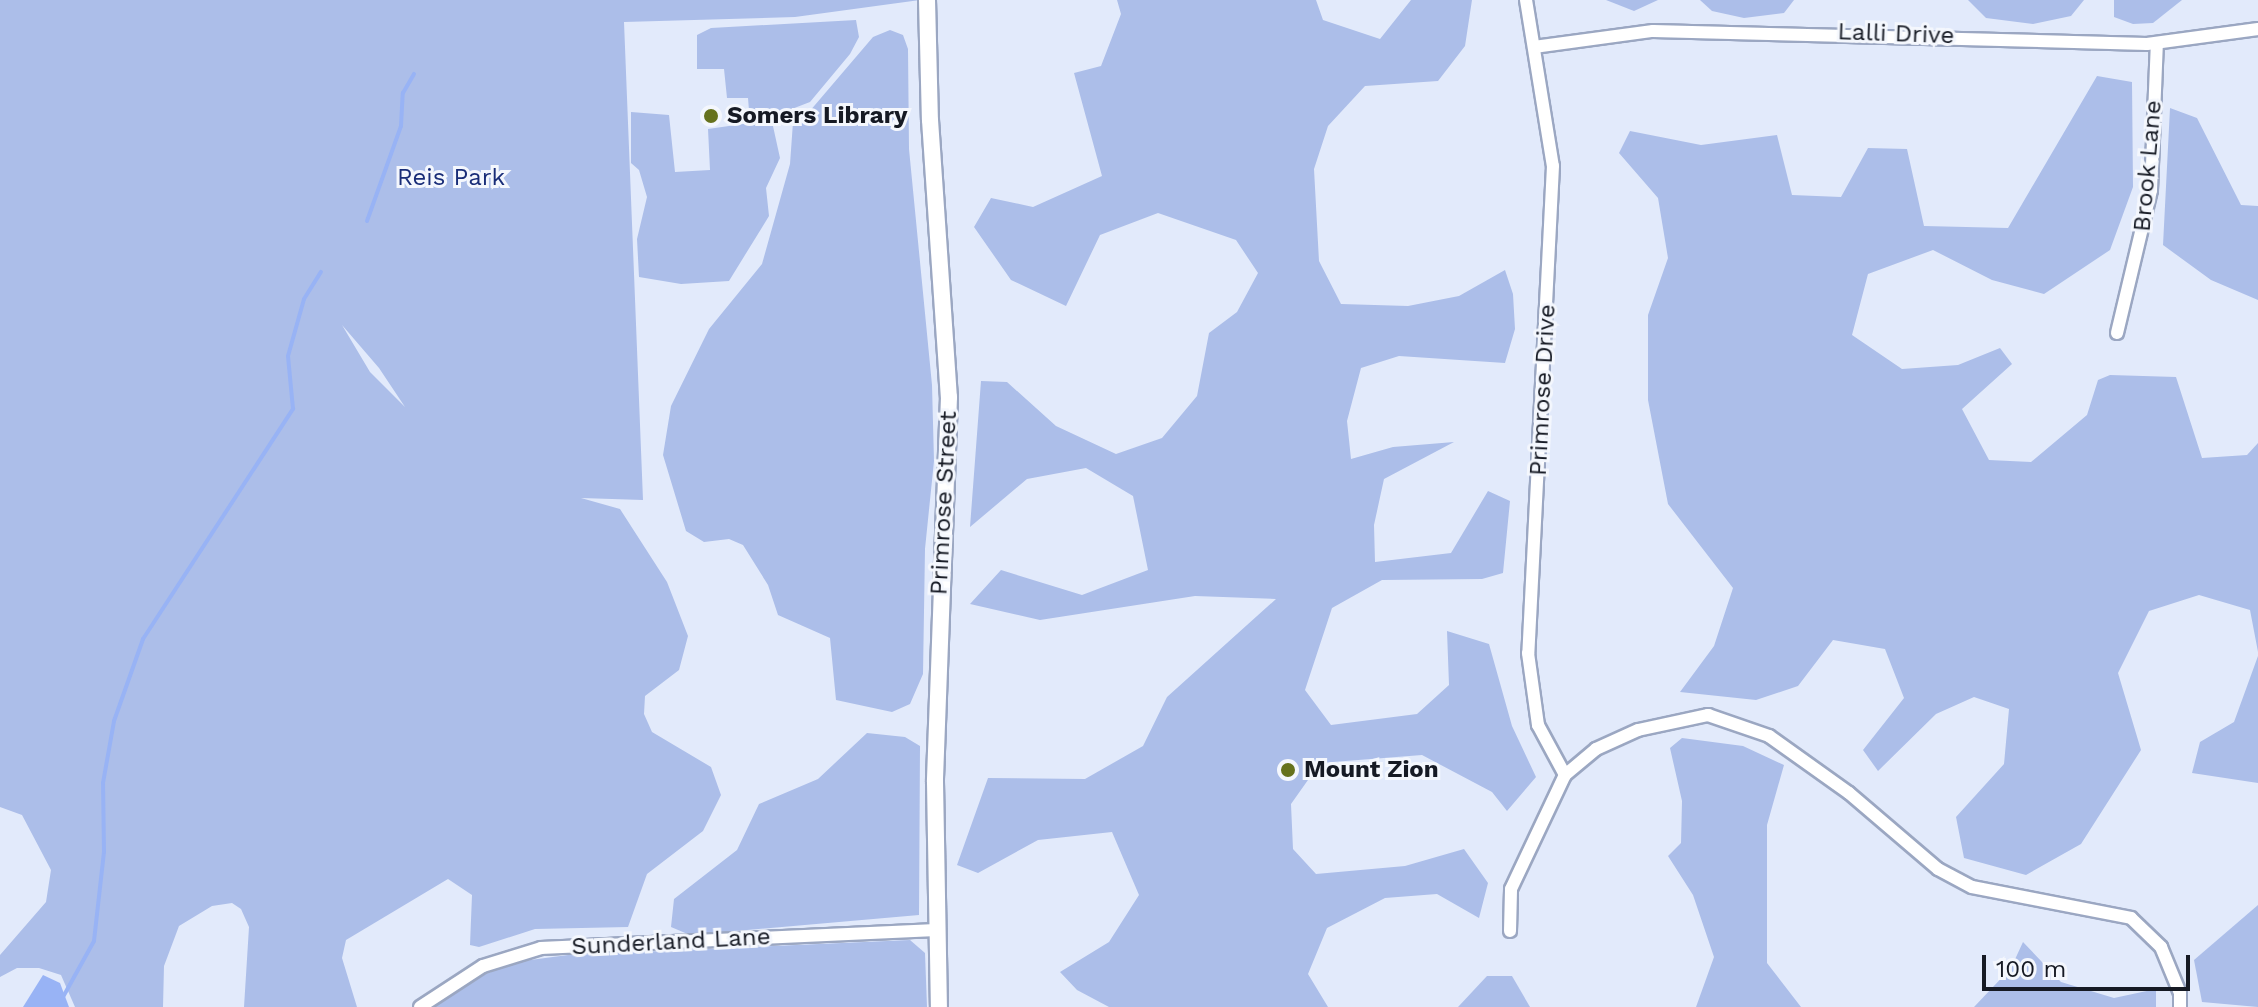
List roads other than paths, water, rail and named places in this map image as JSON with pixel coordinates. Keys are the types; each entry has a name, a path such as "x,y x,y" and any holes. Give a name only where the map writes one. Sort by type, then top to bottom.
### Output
{"main road":[{"name":"Primrose Street","path":"927,0 930,120 949,397 935,782 939,1007"}],"street":[{"name":"Primrose Drive","path":"1526,0 1553,166 1528,653 1538,725 1565,775"},
{"name":"Lalli Drive","path":"1534,47 1653,31 2157,43 2258,29"},
{"name":"Brook Lane","path":"2117,333 2151,190 2157,43"},
{"path":"1510,931 1511,889 1565,775 1596,749 1672,718 1708,715 1769,736 1849,793 1938,869 1972,887 2131,918 2161,947 2180,993 2180,1007"},
{"name":"Sunderland Lane","path":"420,1007 483,966 541,948 936,930"}],"waterway":[{"path":"367,221 401,126 403,93 414,74"},
{"path":"63,997 94,941 104,852 103,783 114,721 143,639 293,409 288,356 304,299 321,272"}],"place":[{"name":"Somers Library","path":"711,116"},
{"name":"Mount Zion","path":"1288,770"}],"park label":[{"name":"Reis Park","path":"451,178"}]}
